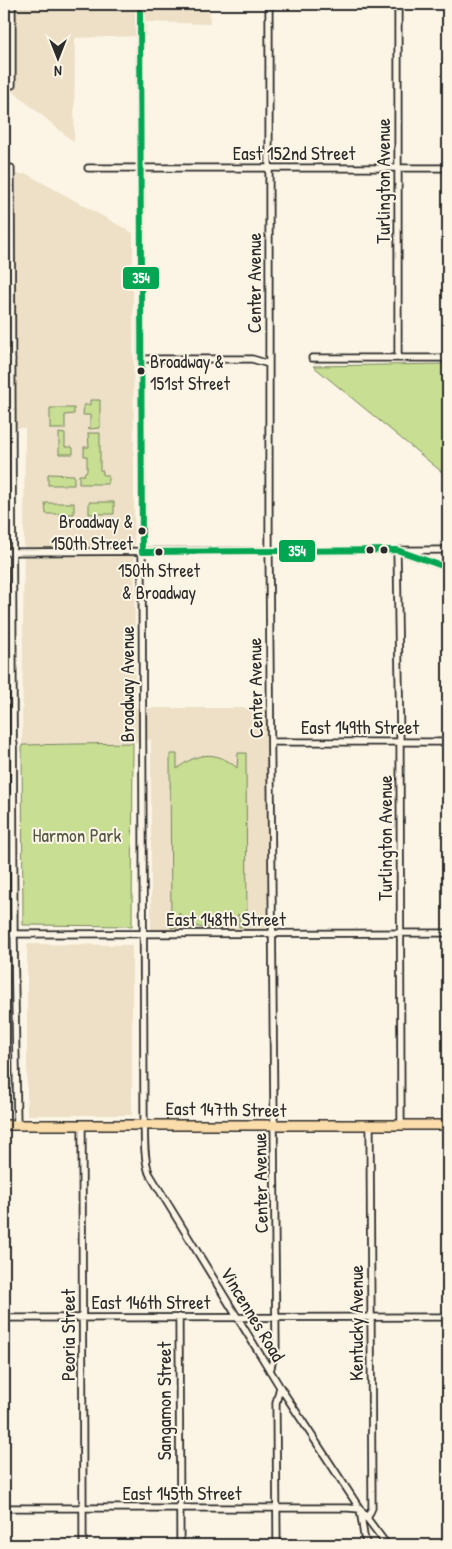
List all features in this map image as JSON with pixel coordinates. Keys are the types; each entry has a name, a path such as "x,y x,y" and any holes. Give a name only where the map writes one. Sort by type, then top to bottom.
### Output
{"main road":[{"name":"East 147th Street","path":"4,1125 448,1125"}],"street":[{"path":"12,4 12,85"},
{"name":"Broadway Avenue","path":"140,4 145,1124"},
{"name":"Center Avenue","path":"269,4 269,550 276,1317 276,1348 270,1371"},
{"name":"Turlington Avenue","path":"398,4 398,358"},
{"path":"4,168 11,168 14,934 17,1125"},
{"name":"East 152nd Street","path":"88,168 448,168"},
{"path":"312,358 448,358"},
{"path":"141,359 252,360 269,364"},
{"path":"4,360 12,360"},
{"path":"397,550 448,568"},
{"name":"Turlington Avenue","path":"397,550 402,1126"},
{"path":"4,552 448,550"},
{"name":"East 149th Street","path":"271,742 448,742"},
{"path":"4,744 14,744"},
{"name":"East 148th Street","path":"4,934 448,933"},
{"name":"Vincennes Road","path":"145,1124 145,1147 149,1174 280,1387 360,1509 387,1545"},
{"name":"Peoria Street","path":"82,1125 83,1545"},
{"name":"Kentucky Avenue","path":"367,1519 372,1508 370,1126"},
{"name":"Sangamon Street","path":"179,1317 180,1545"},
{"name":"East 146th Street","path":"4,1318 448,1317"},
{"path":"277,1545 276,1403 280,1387"},
{"name":"East 145th Street","path":"4,1508 360,1509"},
{"name":"Vincennes Road","path":"360,1509 367,1545"}],"shaded area":[{"path":"4,4 209,4 210,24 146,22 146,36 75,38 74,142 4,84"},
{"path":"4,174 27,174 133,233 135,708 267,708 267,931 151,931 151,739 133,743 22,745 25,428 4,428"},
{"path":"27,944 132,945 132,1115 27,1115"}],"green space":[{"path":"448,364 448,477 313,366"},
{"path":"90,400 100,400 100,428 88,429 90,427 90,415 83,415 84,405 90,405"},
{"path":"50,408 74,408 74,414 65,415 65,429 50,429"},
{"path":"59,433 65,434 65,447 72,447 73,454 59,454"},
{"path":"88,433 100,433 100,470 103,471 103,475 108,475 108,484 79,484 79,475 84,475 87,471 87,456 84,456 84,447 89,447"},
{"path":"48,474 74,475 74,485 48,485"},
{"path":"89,502 114,502 114,514 89,514"},
{"path":"45,503 74,503 74,514 46,514"},
{"name":"Harmon Park","path":"133,743 132,926 23,925 22,745"},
{"path":"238,753 246,753 247,927 239,927 239,914 223,924 204,928 189,923 179,913 178,927 171,928 170,754 177,754 177,769 192,759 207,755 222,758 237,768"}],"transit line":[{"name":"354","path":"140,4 142,552"},
{"name":"354","path":"142,552 397,550 448,568"}],"place":[{"name":"Broadway & 151st Street","path":"141,371"},
{"name":"Broadway & 150th Street","path":"142,531"},
{"name":"150th Street & Broadway","path":"159,552"}]}
